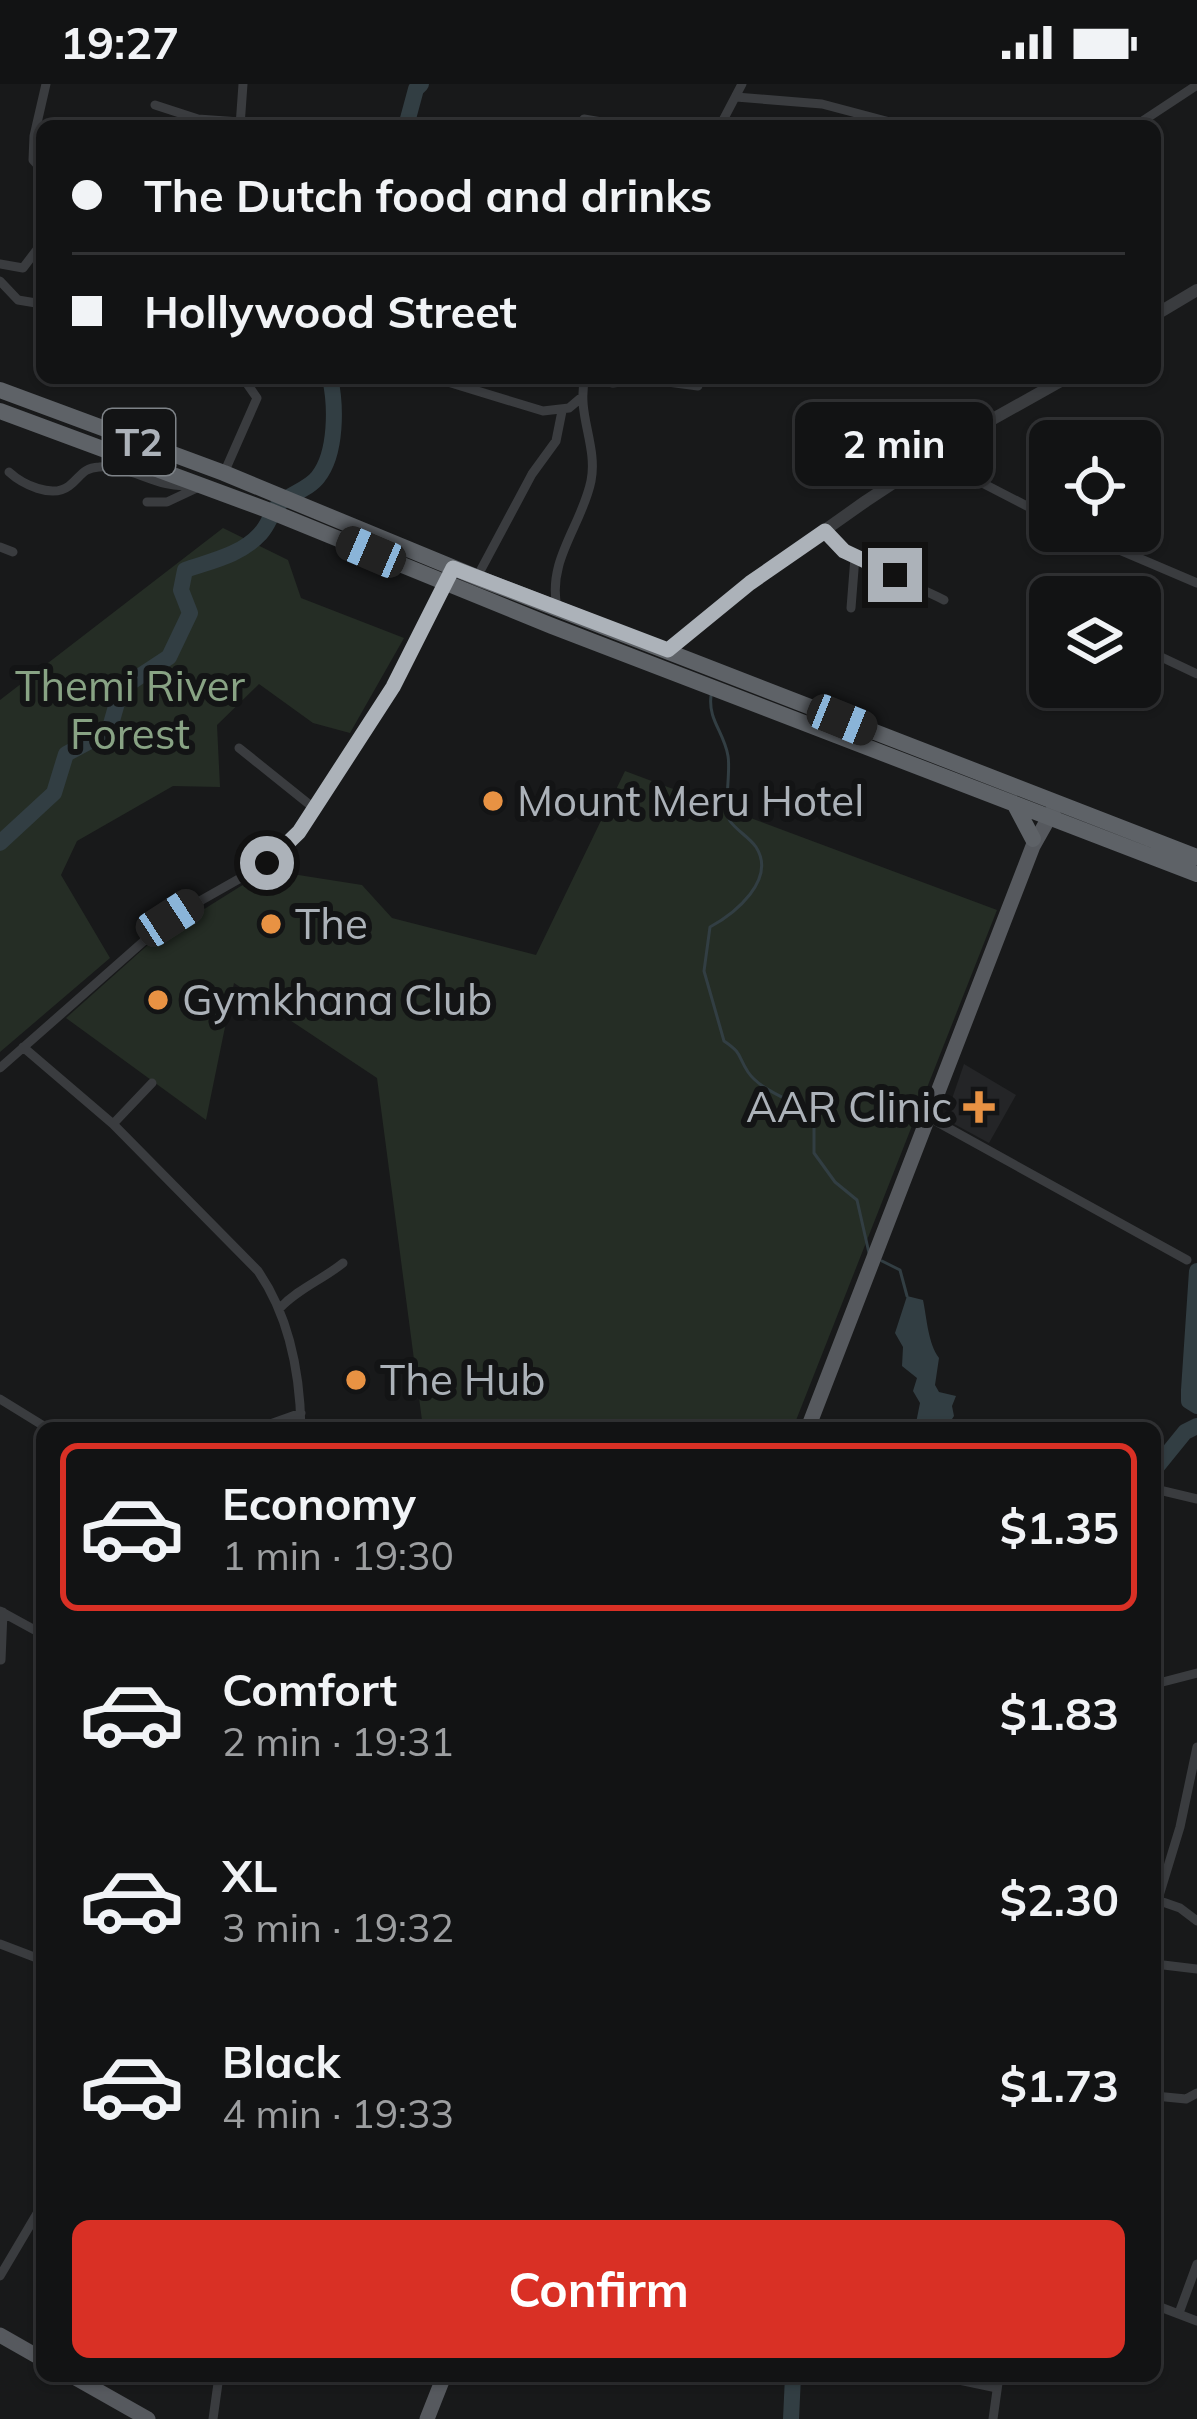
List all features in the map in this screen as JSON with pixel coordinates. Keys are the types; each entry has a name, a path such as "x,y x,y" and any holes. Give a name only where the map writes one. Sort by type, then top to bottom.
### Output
{"highway":[{"name":"T2","path":"0,390 224,473 274,504"},
{"name":"T2","path":"0,411 200,484 274,504 1015,804 1048,809 1074,827 1096,828 1197,857"},
{"name":"T2","path":"449,575 477,577 668,650 1197,874"},
{"path":"1015,804 1035,841 1074,827"}],"main road":[{"path":"810,1422 1048,809"},
{"path":"0,2335 36,2356"},
{"path":"82,2382 146,2419"},
{"path":"428,2419 442,2382"}],"street":[{"path":"42,120 46,84"},
{"path":"240,120 242,84"},
{"path":"723,120 742,84"},
{"path":"1144,120 1197,85"},
{"path":"736,97 822,104 882,120"},
{"path":"155,105 206,120"},
{"path":"584,118 594,120"},
{"path":"0,264 23,268 36,251"},
{"path":"0,281 18,300 36,304"},
{"path":"1161,311 1197,290"},
{"path":"224,473 257,398 247,384"},
{"path":"460,384 526,407 562,410 583,397"},
{"path":"556,607 556,573 592,475 583,397 587,384"},
{"path":"683,384 698,386"},
{"path":"668,650 750,583 1045,384"},
{"path":"477,577 532,475 556,441 562,410"},
{"path":"932,457 1029,507"},
{"path":"9,472 32,486 57,491 67,488 83,470 104,466 174,486 200,484"},
{"path":"148,502 176,499 200,484"},
{"path":"825,531 855,557 944,600"},
{"path":"0,547 13,552"},
{"path":"1124,552 1197,583"},
{"path":"851,608 855,557"},
{"path":"0,1068 170,918 267,863 290,844 406,666 449,575"},
{"path":"1161,657 1197,674"},
{"path":"239,748 314,808"},
{"path":"23,1047 112,1124 244,1255 280,1308 302,1422"},
{"path":"112,1124 152,1084"},
{"path":"930,1118 1187,1260"},
{"path":"280,1308 302,1287 343,1263"},
{"path":"0,1399 37,1422"},
{"path":"276,1422 301,1413"},
{"path":"1161,1490 1197,1499"},
{"path":"1,1660 2,1612 36,1631"},
{"path":"1161,1682 1197,1673"},
{"path":"1161,1889 1197,1747"},
{"path":"1161,1906 1180,1908 1197,1921"},
{"path":"0,1944 36,1958"},
{"path":"1161,1965 1197,1969"},
{"path":"1161,2096 1195,2096"},
{"path":"0,2276 36,2215"},
{"path":"1179,2313 1197,2264"},
{"path":"1161,2307 1197,2321"},
{"path":"213,2419 218,2382"},
{"path":"993,2419 998,2382"}],"shaded area":[{"name":"AAR Clinic","path":"964,1064 1016,1095 989,1143 945,1119"},
{"path":"907,1296 923,1300 939,1358 935,1385 939,1392 956,1396 950,1422 916,1422 920,1403 913,1391 917,1378 902,1366 903,1347 895,1333"}],"green space":[{"name":"Themi River Forest","path":"223,528 288,560 301,598 404,638 350,733 313,723 259,684 217,725 220,787 173,786 77,841 61,875 110,958 0,1052 0,700"},
{"path":"625,771 997,910 795,1422 422,1422 377,1078 234,983 206,1120 66,1018 150,943 273,871 362,885 392,918 536,955"}],"waterway":[{"path":"408,120 421,84"},
{"path":"0,843 54,793 66,754 109,731 128,684 169,657 190,613 181,590 185,570 244,547 263,530 280,503 318,477 332,442 331,384"},
{"path":"711,696 728,756 728,815 756,847 761,872 741,905 710,927 704,971 724,1041 754,1080 814,1121 814,1153 835,1182 857,1200 869,1253"},
{"path":"882,1261 900,1270 907,1296"},
{"path":"1197,1271 1189,1390 1189,1401 1197,1406"},
{"path":"1161,1462 1185,1432 1197,1426"},
{"path":"791,2419 793,2382"}],"place":[{"name":"Mount Meru Hotel","path":"493,801"},
{"name":"The","path":"271,924"},
{"name":"Gymkhana Club","path":"158,1000"},
{"name":"AAR Clinic","path":"979,1107"},
{"name":"The Hub","path":"356,1380"}],"route":[{"path":"267,863 299,832 393,687 453,568 668,650 750,583 825,531 844,551 895,575"}]}
